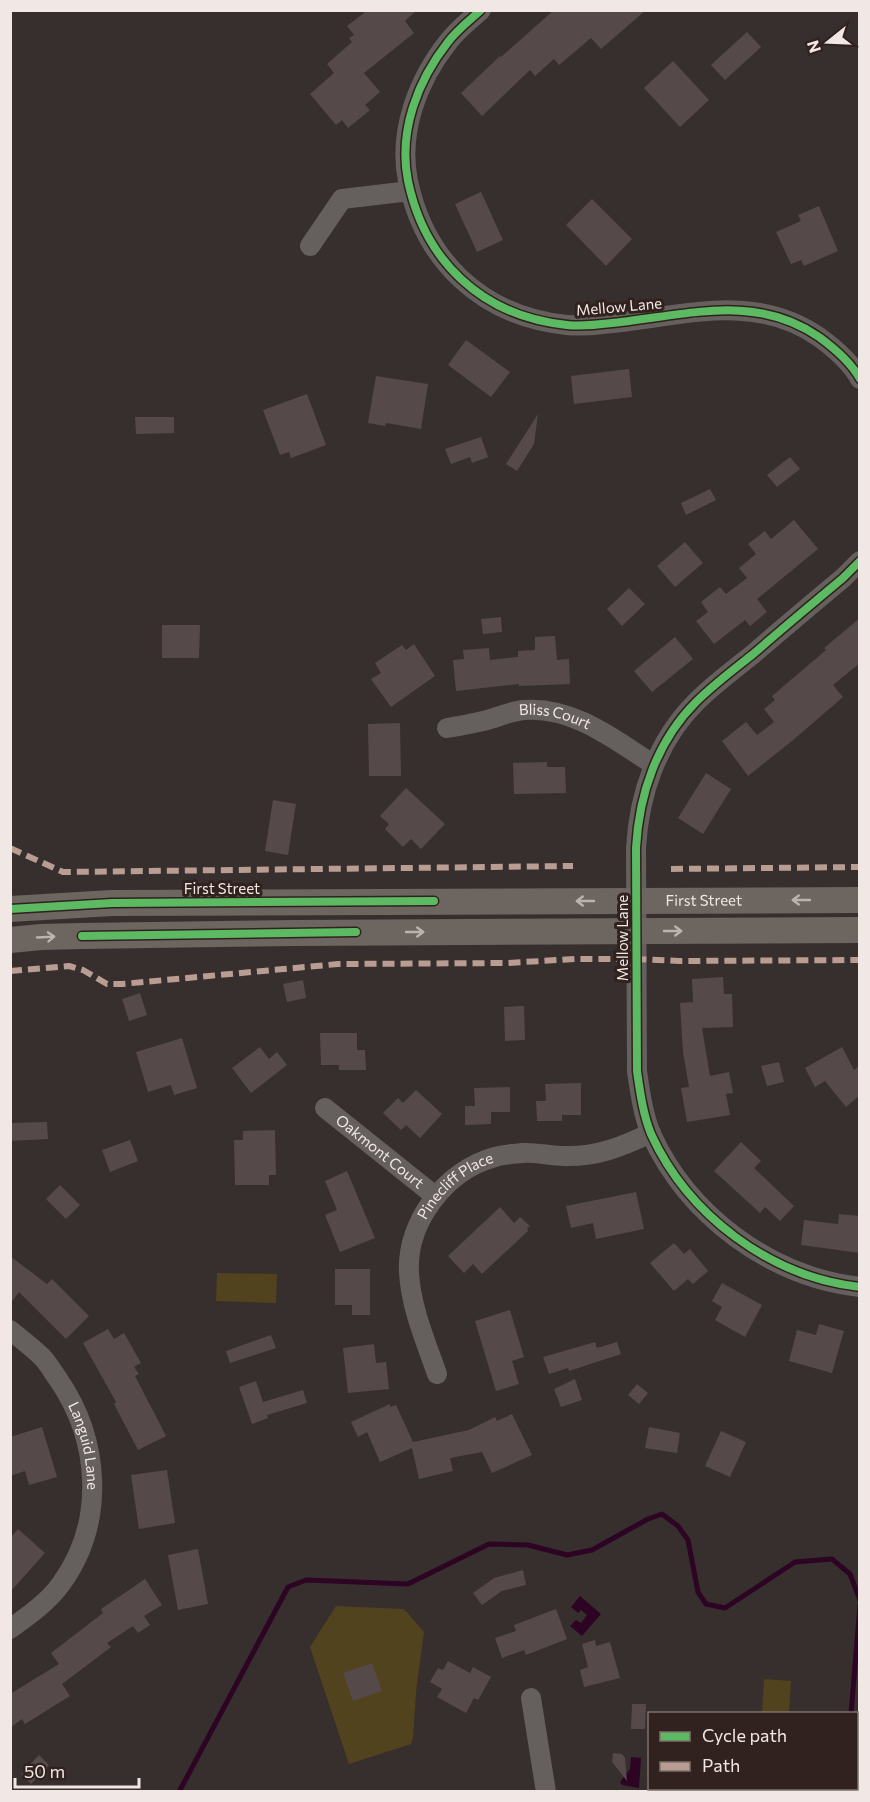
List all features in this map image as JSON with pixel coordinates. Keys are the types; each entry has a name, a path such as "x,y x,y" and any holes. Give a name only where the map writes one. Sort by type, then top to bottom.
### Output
{"main road":[{"name":"First Street","path":"10,909 112,903 860,900"},
{"name":"First Street","path":"10,940 151,934 860,930"}],"street":[{"name":"Mellow Lane","path":"481,10 449,40 424,78 408,126 406,153 413,203 423,229 437,253 452,270 490,302 528,318 569,326 726,310 748,310 772,315 804,327 834,348 860,379"},
{"path":"310,246 342,199 410,190"},
{"name":"Mellow Lane","path":"860,561 843,578 696,702 673,730 654,765 644,792 638,821 636,900 637,1071 641,1100 651,1132 669,1166 689,1194 715,1221 745,1245 808,1276 846,1286 860,1287"},
{"name":"Bliss Court","path":"447,728 481,722 523,710 550,712 573,717 594,726 654,765"},
{"name":"Oakmont Court","path":"325,1108 435,1196"},
{"name":"Pinecliff Place","path":"437,1374 413,1302 409,1272 410,1252 415,1232 435,1196 462,1172 495,1157 525,1153 564,1156 593,1154 622,1147 651,1132"},
{"name":"Languid Lane","path":"10,1330 43,1358 70,1397 87,1439 93,1484 89,1526 74,1564 60,1586 10,1629"},
{"path":"531,1698 546,1791"}],"shaded area":[{"path":"217,1273 277,1274 276,1303 216,1301"},
{"path":"580,1596 601,1614 582,1636 570,1626 576,1620 581,1623 587,1615 581,1610 578,1613 571,1607"},
{"path":"336,1606 404,1609 424,1632 411,1744 349,1764 310,1647"},
{"path":"764,1679 791,1681 789,1712 762,1712"},
{"path":"631,1757 641,1758 639,1788 622,1785 620,1782 630,1769"}],"building":[{"path":"368,10 417,10 405,21 414,33 364,73 380,92 365,105 370,110 348,128 342,120 336,125 310,94 334,73 327,64 352,42 349,38 354,35 347,26"},
{"path":"554,10 646,10 601,49 591,38 559,65 554,59 535,76 530,70 482,116 461,93"},
{"path":"747,32 761,47 725,80 711,65"},
{"path":"673,61 709,100 680,127 644,88"},
{"path":"481,192 503,240 477,252 455,204"},
{"path":"592,199 632,239 606,266 566,225"},
{"path":"819,206 838,251 804,266 801,260 791,264 776,232 801,221 798,215"},
{"path":"466,340 510,372 491,397 448,365"},
{"path":"629,369 632,397 574,404 571,376"},
{"path":"376,376 428,384 421,429 386,423 385,426 368,423"},
{"path":"307,394 326,445 291,458 289,452 280,455 263,410"},
{"path":"538,414 534,444 517,471 506,464"},
{"path":"135,417 174,417 174,433 136,434"},
{"path":"481,437 488,457 472,463 470,457 451,464 445,449"},
{"path":"790,457 800,469 777,487 767,475"},
{"path":"710,489 716,500 686,515 681,503"},
{"path":"794,520 818,549 757,599 767,612 750,626 745,620 714,644 696,621 708,612 701,602 720,587 726,594 747,578 739,568 756,554 748,544 765,531 771,539"},
{"path":"685,542 703,563 675,587 657,566"},
{"path":"629,588 645,604 622,626 607,609"},
{"path":"501,617 502,632 483,634 481,619"},
{"path":"860,618 860,663 833,685 843,697 748,776 722,741 746,722 757,735 774,722 764,709 775,700 772,696"},
{"path":"162,625 200,625 199,658 162,658"},
{"path":"555,636 557,660 569,659 570,684 519,686 519,684 456,691 453,660 464,659 463,650 489,648 490,660 518,657 518,651 535,650 535,637"},
{"path":"675,637 693,659 652,692 634,671"},
{"path":"414,644 435,676 391,707 371,679 381,673 375,663 402,645 406,650"},
{"path":"400,723 401,776 369,776 368,724"},
{"path":"547,762 547,767 565,767 566,793 514,794 513,763"},
{"path":"706,773 731,789 703,834 678,818"},
{"path":"406,788 445,824 421,849 411,839 403,847 385,829 389,824 380,816"},
{"path":"273,800 296,804 288,855 265,851"},
{"path":"723,977 724,994 732,994 733,1027 702,1028 710,1076 729,1072 733,1093 726,1094 730,1115 687,1122 681,1088 689,1087 683,1052 680,1003 693,1002 692,979"},
{"path":"303,980 306,998 287,1002 283,984"},
{"path":"140,993 147,1015 129,1021 122,999"},
{"path":"524,1006 525,1040 505,1041 504,1007"},
{"path":"320,1033 357,1033 357,1050 365,1050 366,1070 339,1070 339,1065 321,1065"},
{"path":"182,1038 197,1088 174,1095 171,1085 148,1092 136,1052"},
{"path":"260,1047 269,1059 277,1052 287,1065 251,1093 232,1068"},
{"path":"842,1047 854,1070 860,1065 860,1095 846,1107 825,1081 815,1087 805,1068"},
{"path":"779,1062 784,1082 767,1086 761,1066"},
{"path":"581,1083 581,1115 562,1115 562,1121 537,1121 536,1101 546,1101 545,1084"},
{"path":"510,1087 510,1112 491,1112 491,1124 465,1125 465,1106 475,1106 474,1088"},
{"path":"416,1090 442,1114 420,1138 406,1125 401,1130 383,1113 398,1098 403,1103"},
{"path":"47,1122 48,1139 10,1141 10,1123"},
{"path":"275,1130 276,1175 269,1175 269,1185 235,1185 234,1140 243,1140 243,1131"},
{"path":"130,1140 138,1161 110,1172 102,1150"},
{"path":"741,1142 761,1161 754,1168 794,1206 780,1221 765,1207 760,1213 714,1171"},
{"path":"347,1171 375,1238 340,1252 325,1215 337,1210 325,1181"},
{"path":"60,1185 80,1205 66,1219 46,1199"},
{"path":"636,1192 644,1229 596,1239 593,1223 571,1228 566,1206"},
{"path":"500,1207 514,1223 520,1217 530,1226 527,1228 528,1231 482,1274 473,1264 464,1273 448,1256"},
{"path":"839,1214 860,1216 860,1253 801,1245 804,1220 838,1224"},
{"path":"674,1243 684,1254 690,1249 708,1271 693,1284 688,1279 674,1291 650,1263"},
{"path":"10,1256 47,1284 52,1279 89,1316 66,1339 19,1292 10,1304"},
{"path":"335,1269 370,1269 370,1315 352,1315 352,1305 335,1305"},
{"path":"722,1283 762,1305 745,1337 715,1320 722,1307 712,1301"},
{"path":"510,1310 524,1357 512,1361 519,1384 496,1391 475,1321"},
{"path":"819,1324 844,1331 832,1373 789,1361 797,1330 816,1335"},
{"path":"108,1329 114,1339 124,1333 141,1363 134,1367 139,1374 135,1376 166,1436 138,1450 114,1404 116,1402 83,1343"},
{"path":"271,1335 276,1348 230,1363 226,1351"},
{"path":"595,1342 597,1348 617,1342 621,1354 569,1371 568,1368 549,1374 543,1357"},
{"path":"374,1344 376,1363 386,1362 389,1389 348,1393 343,1348"},
{"path":"575,1379 582,1400 561,1407 554,1389"},
{"path":"256,1381 263,1402 303,1390 307,1403 267,1415 268,1418 252,1424 239,1387"},
{"path":"637,1384 648,1393 639,1404 628,1395"},
{"path":"390,1404 390,1407 396,1405 413,1442 469,1430 495,1417 497,1421 512,1414 532,1455 492,1473 482,1452 450,1458 453,1471 419,1479 412,1448 380,1462 367,1432 358,1437 351,1422"},
{"path":"42,1427 57,1477 29,1485 25,1471 10,1476 10,1437"},
{"path":"649,1427 680,1433 677,1453 645,1448"},
{"path":"721,1431 746,1442 730,1477 705,1466"},
{"path":"167,1470 175,1523 139,1529 131,1475"},
{"path":"18,1529 45,1553 10,1592 10,1538"},
{"path":"198,1549 208,1604 178,1610 168,1555"},
{"path":"523,1570 526,1585 502,1591 482,1605 473,1593 494,1578"},
{"path":"145,1579 162,1605 144,1616 150,1625 138,1633 133,1626 107,1643 111,1647 62,1684 70,1696 25,1724 22,1719 10,1728 10,1694 59,1664 51,1653 103,1613 101,1609"},
{"path":"556,1609 567,1639 526,1655 524,1650 502,1658 495,1638 516,1631 514,1625"},
{"path":"595,1640 596,1646 610,1642 620,1678 584,1687 580,1670 588,1667 582,1644"},
{"path":"448,1661 470,1673 473,1667 491,1677 478,1700 474,1698 466,1713 437,1697 442,1689 430,1682 438,1668 443,1670"},
{"path":"372,1663 382,1691 353,1701 343,1673"},
{"path":"632,1704 646,1704 645,1729 631,1729"},
{"path":"613,1753 622,1754 625,1758 627,1781 612,1762"},
{"path":"39,1755 49,1765 31,1784 21,1774"}],"waterway":[{"path":"179,1792 288,1587 306,1580 408,1584 489,1544 528,1545 567,1555 592,1550 648,1519 662,1514 678,1526 688,1540 698,1592 706,1604 725,1608 795,1562 832,1559 850,1574 860,1600"},
{"path":"851,1712 860,1605"}],"marked path":[{"path":"10,848 63,872 573,866"},
{"path":"671,869 860,867"},
{"path":"10,971 69,966 83,970 107,984 122,984 338,964 507,963 575,959 860,960"}],"cycle path":[{"path":"481,10 452,38 428,73 413,107 406,144 408,181 421,222 442,258 461,279 484,297 510,311 538,320 567,325 594,325 723,310 772,315 796,324 819,337 847,361 860,379"},
{"path":"860,561 843,578 709,690 682,717 652,769 641,808 636,848 637,1071 644,1111 651,1134 667,1163 687,1191 736,1237 764,1256 795,1270 827,1281 860,1287"},
{"path":"10,909 112,903 434,901"},
{"path":"82,936 356,932"}]}
